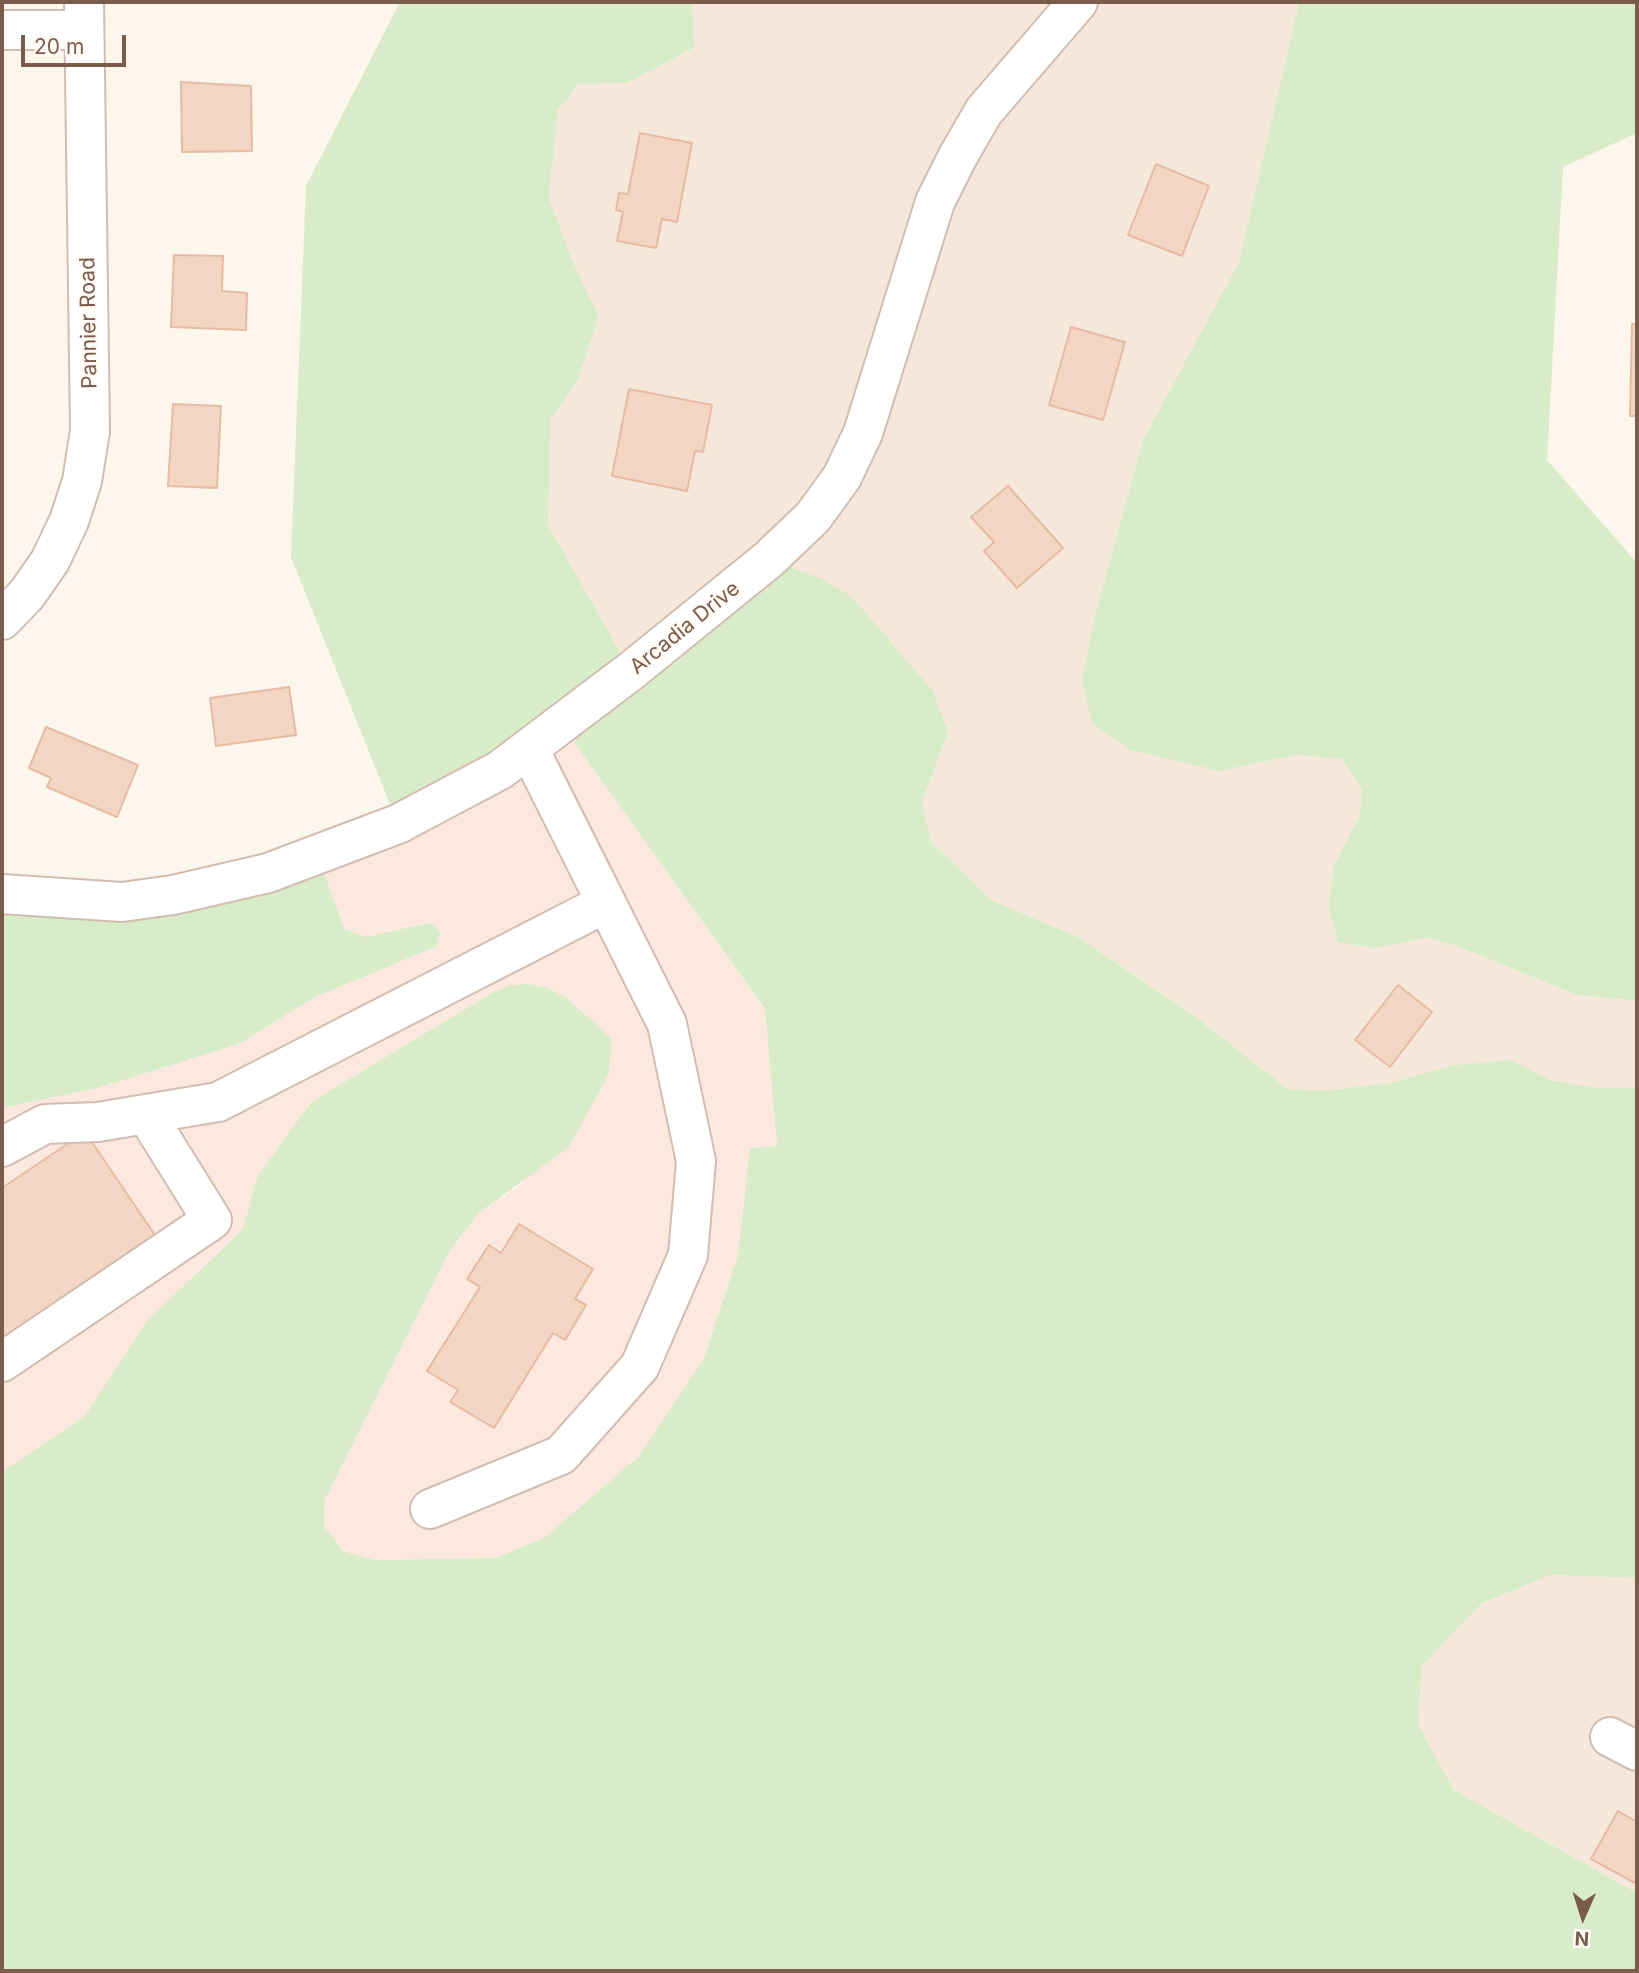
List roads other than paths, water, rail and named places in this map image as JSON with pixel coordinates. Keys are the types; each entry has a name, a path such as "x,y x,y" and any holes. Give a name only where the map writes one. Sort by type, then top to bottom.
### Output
{"street":[{"name":"Arcadia Drive","path":"2,894 122,902 173,895 268,873 398,824 500,770 631,671 788,543 842,477 863,433 935,202 984,111 1078,2"},
{"path":"2,30 84,16"},
{"name":"Pannier Road","path":"2,620 27,594 50,561 69,521 82,481 90,431 84,16"},
{"path":"430,1509 561,1455 640,1366 688,1255 696,1161 667,1024 529,749"},
{"path":"2,1147 45,1124 98,1122 218,1102 606,903"},
{"path":"2,1362 212,1220 146,1114"}]}
